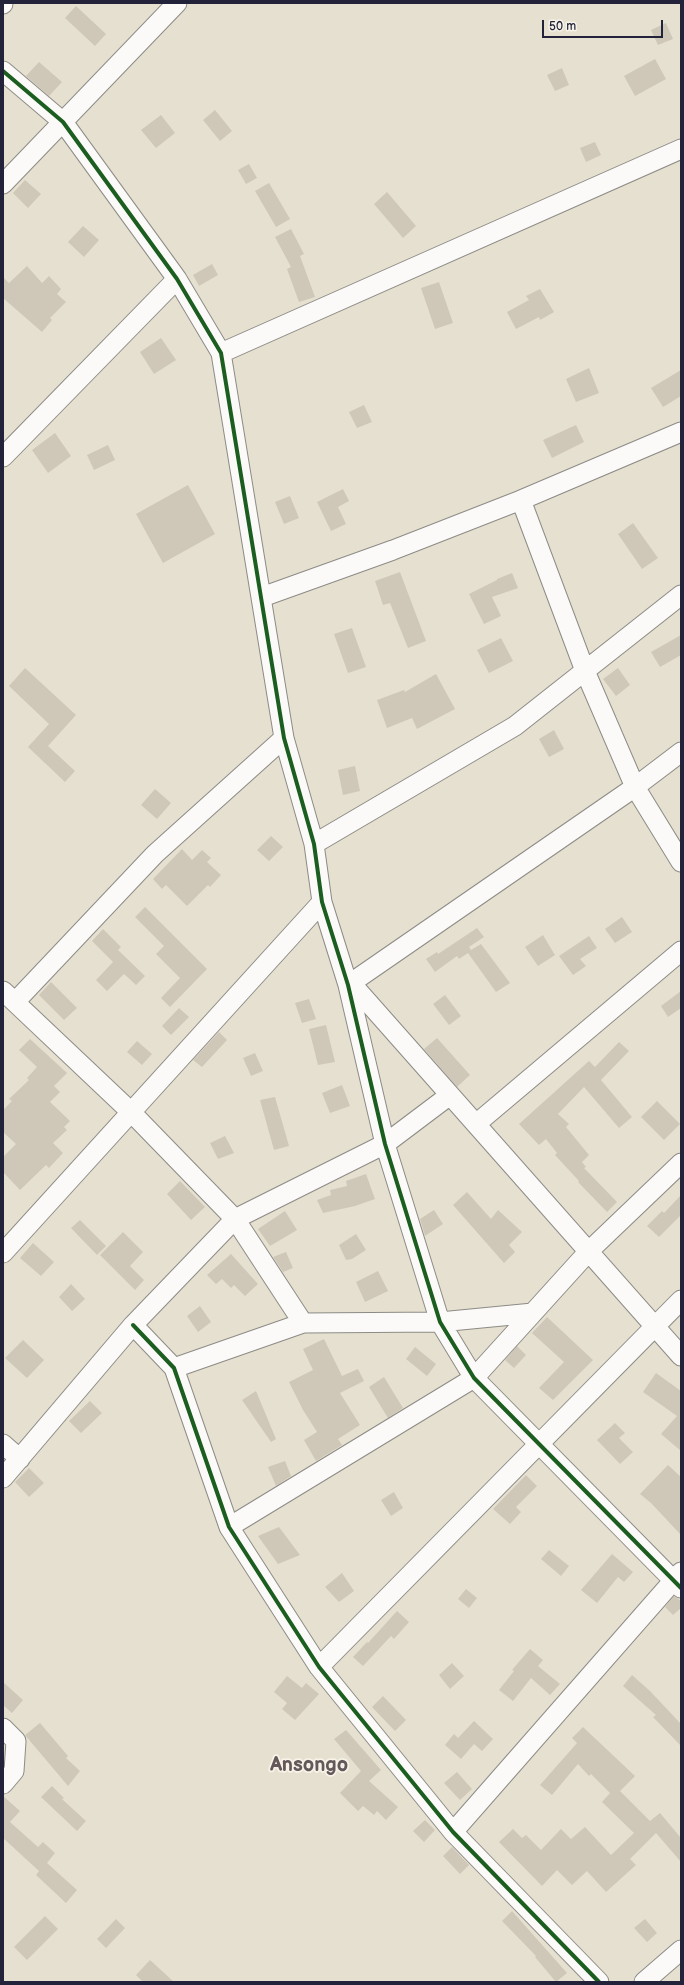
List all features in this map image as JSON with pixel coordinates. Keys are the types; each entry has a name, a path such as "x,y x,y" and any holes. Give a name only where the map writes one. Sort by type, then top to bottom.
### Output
{"street":[{"path":"3,184 177,3"},
{"path":"3,70 63,122 177,279 221,353 284,738 314,844 322,902 349,984 385,1144 440,1322 474,1378 538,1443 679,1580 454,1832"},
{"path":"221,353 681,149"},
{"path":"3,457 177,279"},
{"path":"262,597 393,550 521,500 681,432"},
{"path":"521,500 585,671 635,787 681,862"},
{"path":"314,844 515,726 681,595"},
{"path":"284,738 155,854 9,996 131,1112 235,1219 303,1323"},
{"path":"349,984 635,787 681,752"},
{"path":"3,1253 322,902"},
{"path":"476,1124 681,951"},
{"path":"349,984 476,1124 681,1356"},
{"path":"3,1478 133,1326 235,1219 385,1144 450,1095"},
{"path":"229,1527 474,1378 588,1251 681,1163"},
{"path":"319,1667 538,1443 681,1300"},
{"path":"174,1368 303,1323 440,1322 533,1313"},
{"path":"133,1326 174,1368 229,1527 319,1667 454,1832 599,1982"},
{"path":"3,1444 20,1459"},
{"path":"3,1728 16,1741 14,1771 3,1784"},
{"path":"644,1982 681,1950"}],"building":[{"path":"76,6 106,34 95,46 65,18"},
{"path":"666,23 673,39 658,45 651,30"},
{"path":"655,59 666,79 635,96 624,76"},
{"path":"39,62 62,82 49,96 26,76"},
{"path":"562,68 569,85 555,91 547,75"},
{"path":"215,110 232,131 220,141 203,120"},
{"path":"161,115 175,133 156,148 141,130"},
{"path":"595,142 601,155 586,162 580,148"},
{"path":"249,164 257,178 246,184 238,170"},
{"path":"25,180 41,194 28,208 13,193"},
{"path":"269,183 290,219 276,227 255,191"},
{"path":"387,192 416,226 403,238 374,204"},
{"path":"83,226 99,240 84,257 68,242"},
{"path":"291,229 304,254 300,256 315,297 299,302 287,269 291,267 275,237"},
{"path":"212,264 218,275 199,286 193,275"},
{"path":"27,266 42,283 49,276 61,289 57,294 66,302 50,318 52,320 42,332 3,298 3,277 9,283"},
{"path":"439,282 453,323 435,329 421,288"},
{"path":"540,289 554,312 540,320 539,317 516,329 507,312 529,300 526,296"},
{"path":"161,338 176,360 154,374 140,352"},
{"path":"589,368 599,393 576,402 566,379"},
{"path":"681,370 681,396 663,407 651,388"},
{"path":"364,405 372,422 357,428 349,412"},
{"path":"576,425 584,442 552,458 543,440"},
{"path":"55,433 71,456 48,473 32,450"},
{"path":"108,445 115,460 94,470 87,455"},
{"path":"188,485 215,534 163,563 136,514"},
{"path":"343,489 349,501 338,507 346,524 331,531 317,502"},
{"path":"290,496 299,518 284,524 275,502"},
{"path":"633,523 658,558 642,569 618,534"},
{"path":"400,572 426,641 408,648 390,603 383,605 375,581"},
{"path":"512,573 518,588 492,597 501,616 484,624 469,594"},
{"path":"352,628 366,667 348,673 334,634"},
{"path":"681,635 681,655 660,667 651,652"},
{"path":"501,638 513,661 489,673 477,650"},
{"path":"25,668 76,715 48,746 75,771 65,782 28,747 49,724 9,686"},
{"path":"618,668 630,685 616,696 603,679"},
{"path":"436,674 455,709 417,729 412,718 387,728 377,700 404,690 405,692"},
{"path":"554,730 564,749 549,757 539,739"},
{"path":"355,766 360,791 343,795 338,770"},
{"path":"155,789 171,803 157,819 141,805"},
{"path":"271,836 283,847 269,861 257,850"},
{"path":"182,849 192,860 202,850 211,858 207,862 221,875 210,887 208,885 187,906 166,885 162,889 153,879"},
{"path":"145,907 207,969 170,1007 161,998 180,978 156,954 164,946 135,917"},
{"path":"622,917 632,932 615,943 605,929"},
{"path":"477,928 484,937 469,947 471,950 481,944 510,983 496,992 468,953 459,959 457,956 435,972 426,959 437,952 438,954"},
{"path":"103,929 121,947 118,950 145,976 136,985 124,974 107,991 96,980 113,962 92,941"},
{"path":"543,935 555,955 538,966 525,947"},
{"path":"589,936 597,948 580,959 586,966 573,975 559,956"},
{"path":"51,982 77,1008 64,1020 39,995"},
{"path":"681,991 681,1008 668,1017 661,1006"},
{"path":"445,995 461,1016 449,1025 433,1004"},
{"path":"309,999 316,1019 302,1023 295,1003"},
{"path":"179,1008 189,1017 171,1035 162,1026"},
{"path":"326,1025 335,1062 318,1065 309,1029"},
{"path":"219,1032 227,1040 202,1067 193,1060"},
{"path":"437,1038 470,1075 457,1087 424,1049"},
{"path":"30,1039 67,1073 54,1086 60,1092 50,1102 70,1121 64,1127 67,1130 53,1143 63,1153 49,1168 46,1165 20,1190 3,1172 3,1157 16,1144 3,1132 3,1110 12,1101 9,1099 29,1080 27,1078 37,1067 19,1050"},
{"path":"137,1041 152,1054 142,1065 127,1052"},
{"path":"619,1042 629,1051 601,1080 632,1117 619,1128 584,1087 558,1114 569,1124 566,1127 589,1155 582,1162 586,1167 584,1168 617,1202 607,1212 578,1182 579,1181 555,1155 557,1153 546,1139 539,1145 519,1124 589,1061 595,1067"},
{"path":"255,1053 263,1071 251,1076 243,1058"},
{"path":"342,1085 350,1106 330,1113 322,1093"},
{"path":"275,1097 289,1146 274,1150 260,1100"},
{"path":"657,1101 680,1124 664,1140 641,1117"},
{"path":"225,1136 234,1153 218,1159 210,1143"},
{"path":"366,1174 375,1199 355,1206 323,1213 317,1200 331,1195 330,1190 347,1186 346,1181"},
{"path":"180,1181 205,1207 191,1220 167,1194"},
{"path":"467,1192 491,1219 498,1210 522,1232 509,1245 515,1252 504,1263 453,1205"},
{"path":"681,1195 681,1215 659,1237 647,1226 662,1211 664,1213"},
{"path":"434,1210 443,1224 425,1236 420,1219"},
{"path":"285,1211 297,1230 270,1246 258,1229"},
{"path":"80,1220 106,1246 97,1255 71,1228"},
{"path":"123,1232 143,1252 130,1266 144,1280 135,1290 100,1255"},
{"path":"356,1234 366,1250 352,1259 346,1260 339,1245"},
{"path":"33,1243 54,1262 41,1276 20,1258"},
{"path":"286,1252 293,1268 283,1272 273,1257"},
{"path":"231,1254 258,1284 245,1296 234,1285 231,1288 222,1279 216,1284 207,1275"},
{"path":"378,1271 388,1291 365,1302 356,1282"},
{"path":"71,1284 85,1299 72,1311 59,1297"},
{"path":"200,1306 211,1322 198,1332 187,1316"},
{"path":"547,1317 593,1360 553,1400 539,1388 564,1362 532,1333"},
{"path":"324,1339 342,1376 358,1369 364,1381 340,1393 360,1425 338,1439 342,1445 316,1461 304,1440 317,1432 303,1410 289,1382 313,1370 303,1349"},
{"path":"23,1340 44,1360 27,1378 5,1358"},
{"path":"517,1346 526,1355 514,1368 505,1360"},
{"path":"415,1347 436,1364 427,1376 406,1359"},
{"path":"656,1373 681,1391 681,1451 661,1434 677,1416 643,1392"},
{"path":"384,1377 403,1408 388,1418 369,1387"},
{"path":"256,1391 276,1439 271,1442 242,1400"},
{"path":"90,1401 102,1413 81,1433 69,1421"},
{"path":"615,1423 625,1433 619,1438 633,1452 620,1464 597,1440"},
{"path":"285,1461 291,1476 276,1486 268,1467"},
{"path":"668,1465 681,1477 681,1535 651,1503 640,1494"},
{"path":"29,1468 44,1483 29,1497 15,1482"},
{"path":"526,1475 537,1486 516,1507 521,1512 510,1524 493,1509"},
{"path":"394,1492 403,1508 391,1516 381,1500"},
{"path":"279,1527 300,1555 278,1564 258,1536"},
{"path":"549,1550 569,1566 561,1576 541,1559"},
{"path":"612,1554 633,1572 624,1582 618,1577 597,1603 581,1590"},
{"path":"342,1573 354,1591 339,1602 325,1587"},
{"path":"466,1589 477,1598 469,1608 458,1599"},
{"path":"674,1596 681,1601 681,1608 673,1615 665,1607"},
{"path":"397,1611 409,1622 394,1639 391,1636 363,1666 353,1657"},
{"path":"530,1649 543,1660 538,1666 560,1684 550,1695 531,1678 513,1701 499,1690 514,1671 512,1670"},
{"path":"452,1663 464,1676 450,1689 439,1675"},
{"path":"632,1675 650,1691 681,1724 681,1746 653,1717 656,1715 623,1686"},
{"path":"287,1676 302,1688 306,1683 319,1694 295,1720 282,1709 287,1703 274,1692"},
{"path":"3,1682 23,1700 12,1713 3,1705"},
{"path":"383,1696 406,1720 395,1731 372,1707"},
{"path":"474,1721 493,1739 482,1751 474,1744 461,1759 445,1745 454,1734 458,1738"},
{"path":"40,1723 68,1756 66,1758 80,1771 68,1786 25,1735"},
{"path":"583,1727 635,1776 620,1791 650,1821 660,1813 681,1838 681,1862 656,1833 630,1859 636,1865 606,1892 587,1871 572,1885 557,1870 542,1886 499,1842 513,1829 522,1838 526,1835 541,1850 561,1829 571,1839 585,1827 611,1855 634,1833 602,1802 610,1793 591,1774 589,1776 578,1764 552,1795 540,1785 577,1743 572,1738"},
{"path":"346,1730 381,1770 369,1781 398,1807 386,1820 377,1811 374,1815 363,1806 358,1811 340,1793 361,1771 334,1739"},
{"path":"457,1772 472,1789 460,1800 444,1783"},
{"path":"52,1786 64,1798 62,1799 86,1821 77,1831 41,1797"},
{"path":"3,1796 20,1811 10,1822 38,1847 43,1842 55,1853 47,1863 77,1890 66,1903 36,1875 39,1871 3,1838"},
{"path":"425,1820 435,1830 424,1842 413,1831"},
{"path":"452,1847 469,1865 460,1874 443,1856"},
{"path":"512,1911 567,1973 556,1982 535,1957 536,1956 502,1921"},
{"path":"45,1916 58,1929 27,1960 14,1947"},
{"path":"116,1919 125,1928 106,1948 97,1939"},
{"path":"645,1919 657,1933 647,1942 634,1928"},
{"path":"150,1960 174,1982 143,1982 136,1975"}],"cycle path":[{"path":"3,71 63,122 177,279 221,353 284,738 314,844 322,902 348,985 385,1144 440,1322 474,1378 681,1588"},
{"path":"133,1325 174,1368 229,1527 319,1667 453,1832 599,1982"}],"district":[{"name":"Ansongo","path":"309,1766"}]}
